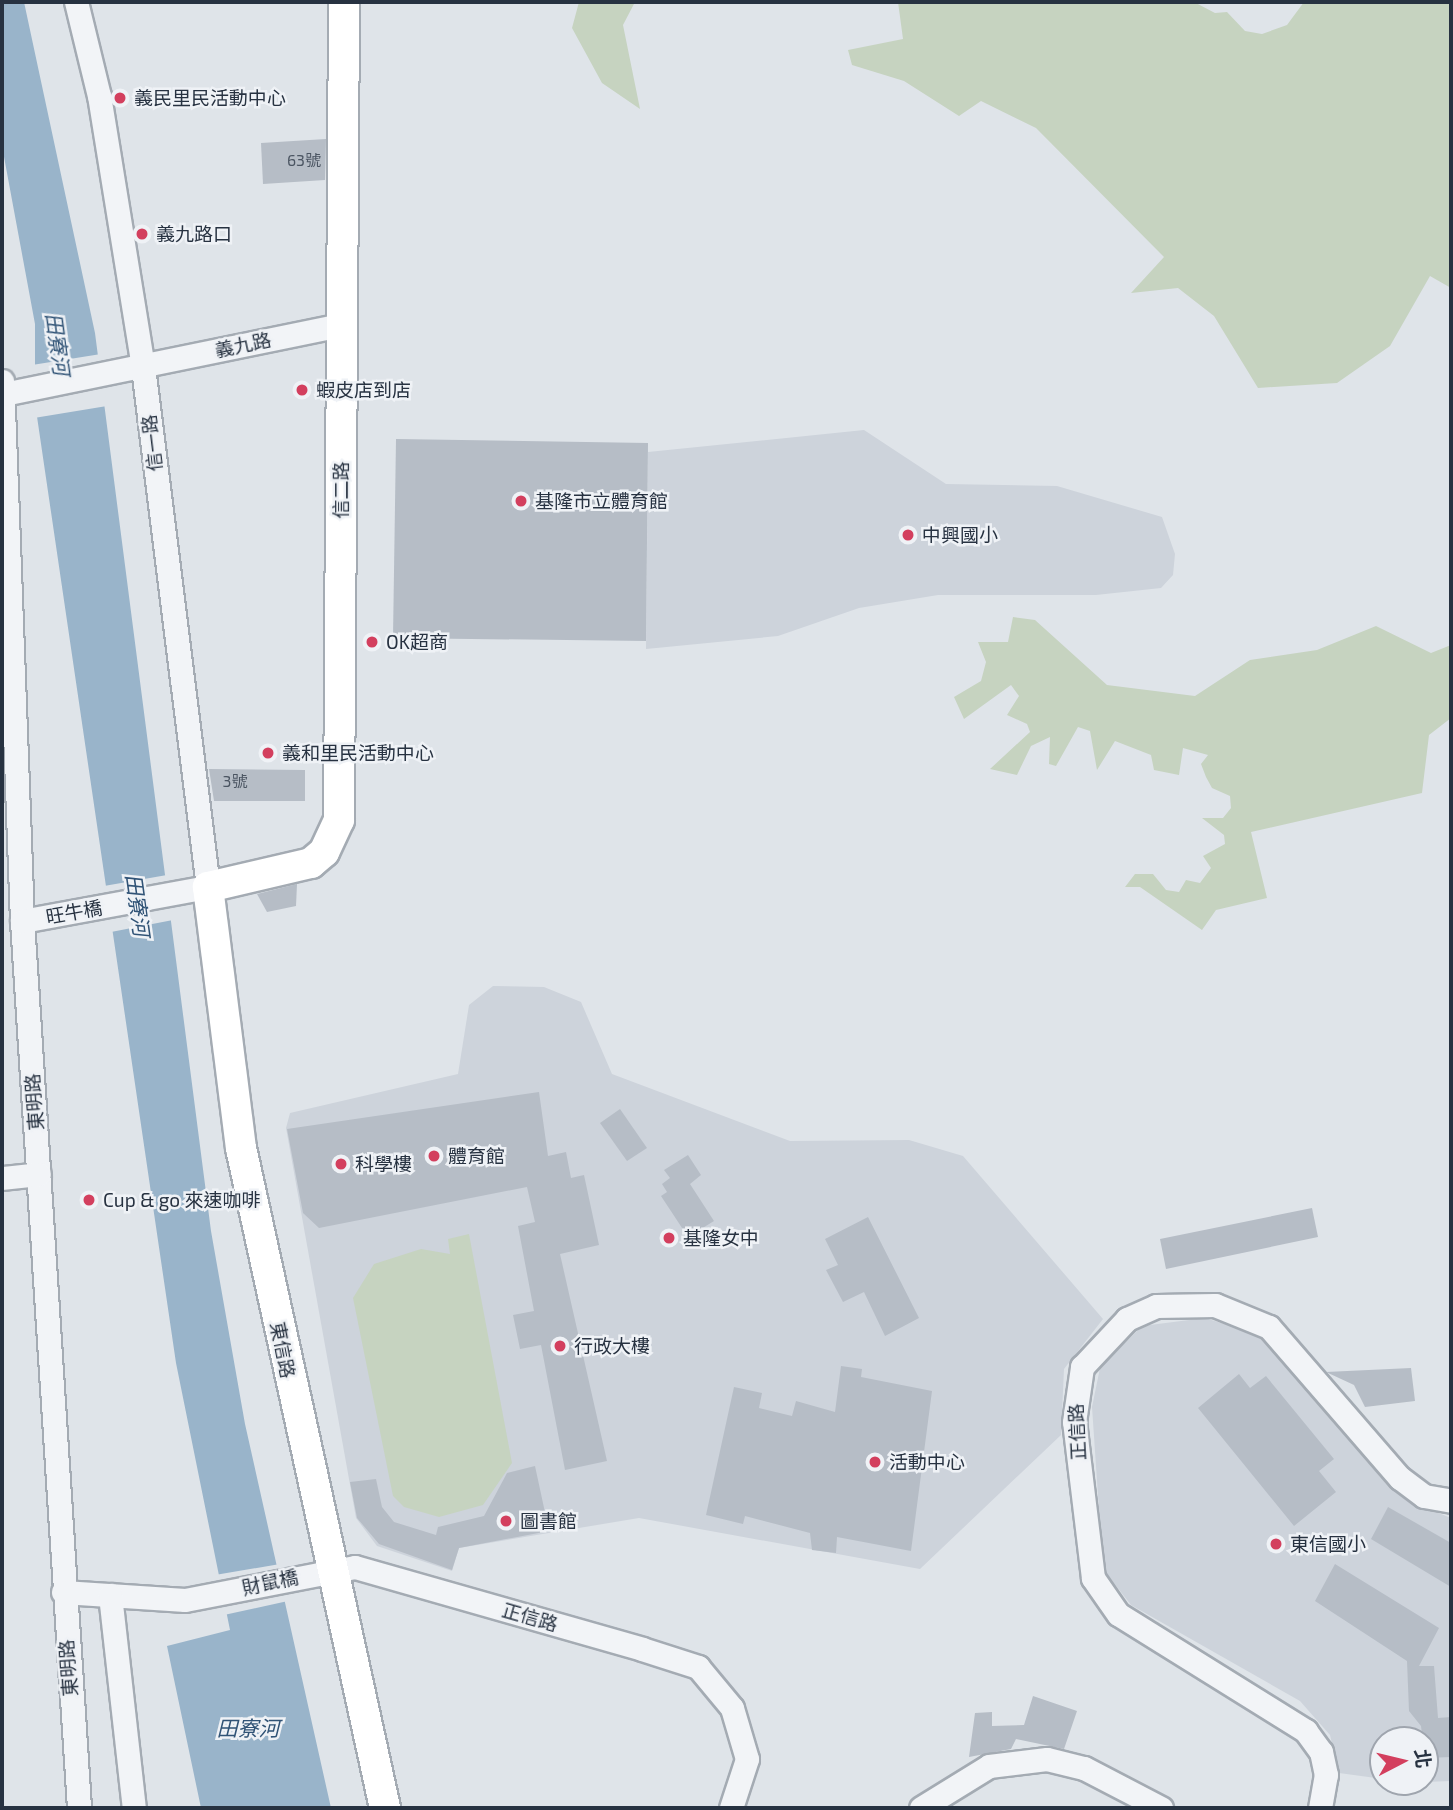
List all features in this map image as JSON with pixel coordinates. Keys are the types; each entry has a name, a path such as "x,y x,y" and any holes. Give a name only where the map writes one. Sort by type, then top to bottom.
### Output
{"main road":[{"name":"信二路","path":"208,887 311,863 324,852 339,820 344,2"},
{"name":"東信路","path":"208,887 241,1148 328,1569 386,1808"}],"street":[{"name":"信一路","path":"76,2 99,96 143,367 208,887"},
{"name":"義九路","path":"3,387 143,367 344,324"},
{"name":"東明路","path":"3,387 22,920 63,1592 79,1808"},
{"name":"旺牛橋","path":"22,920 208,887"},
{"path":"2,1178 39,1174"},
{"name":"正信路","path":"1320,1808 1326,1774 1321,1752 1306,1731 1118,1614 1093,1578 1074,1422 1082,1367 1127,1320 1166,1305 1215,1305 1269,1327 1400,1478 1424,1496 1451,1501"},
{"name":"正信路","path":"328,1569 355,1567 698,1667 745,1735 744,1781 731,1808"},
{"name":"財鼠橋","path":"63,1592 159,1601 212,1595 328,1569"},
{"path":"110,1595 134,1808"},
{"path":"921,1808 955,1782 989,1766 1047,1759 1084,1768 1160,1808"}],"shaded area":[{"name":"中興國小","path":"864,430 946,484 1057,486 1162,517 1175,554 1173,575 1161,588 1096,595 938,595 859,608 778,636 646,649 648,452"},
{"name":"基隆女中","path":"493,986 544,987 581,1002 612,1074 790,1141 909,1140 963,1156 1103,1319 1064,1369 1061,1435 920,1569 639,1518 459,1548 452,1571 377,1546 356,1518 286,1128 290,1113 458,1074 469,1005"},
{"name":"東信國小","path":"1205,1318 1260,1335 1406,1500 1451,1518 1451,1781 1439,1781 1439,1726 1369,1726 1369,1777 1339,1773 1330,1735 1300,1701 1131,1605 1103,1569 1092,1407 1100,1368 1142,1326"}],"green space":[{"path":"579,2 635,2 623,25 640,109 602,83 572,28"},
{"path":"898,2 1194,2 1215,13 1227,12 1245,31 1262,34 1287,25 1304,2 1451,2 1451,288 1430,276 1390,346 1337,383 1258,388 1214,316 1178,288 1131,293 1164,257 1036,128 981,101 959,116 904,81 852,65 848,50 903,39"},
{"path":"1013,617 1035,620 1107,685 1195,696 1250,660 1317,650 1376,626 1431,653 1451,645 1451,718 1429,735 1422,793 1251,832 1267,898 1216,910 1202,930 1140,887 1125,887 1135,874 1153,874 1166,890 1179,892 1186,880 1200,883 1211,868 1203,856 1225,844 1224,835 1202,818 1223,818 1231,808 1230,796 1212,788 1206,777 1201,764 1208,755 1183,748 1179,775 1154,770 1151,755 1115,741 1097,770 1090,731 1078,727 1056,766 1049,764 1050,737 1031,746 1017,775 990,769 1030,732 1027,724 1007,715 1019,696 1011,685 964,719 954,697 981,681 986,662 978,642 1008,642"},
{"path":"469,1234 512,1463 483,1505 439,1517 404,1507 393,1496 353,1298 374,1264 421,1249 450,1254 448,1239"}],"water":[{"name":"田寮河","path":"2,2 24,2 95,333 211,1231 245,1424 331,1808 201,1808 167,1646 230,1630 176,1363 35,403 35,324 2,146"}],"pier":[{"path":"101,354 107,406 34,418 32,365"},
{"path":"167,875 173,920 111,932 104,886"},
{"path":"280,1564 288,1601 224,1615 215,1575"}],"building":[{"path":"326,139 325,180 263,184 261,143"},
{"name":"基隆市立體育館","path":"396,439 648,443 646,641 393,638"},
{"path":"209,769 305,770 305,801 214,801"},
{"path":"297,884 296,906 267,912 257,894"},
{"path":"539,1092 548,1156 566,1152 571,1178 584,1175 599,1245 560,1254 607,1461 565,1470 541,1345 520,1349 513,1315 534,1311 518,1226 535,1222 527,1187 319,1228 303,1213 287,1129"},
{"path":"620,1109 647,1148 627,1161 600,1123"},
{"path":"688,1155 701,1175 690,1184 714,1221 688,1237 661,1196 667,1192 662,1184 670,1178 664,1170"},
{"path":"1312,1208 1318,1237 1166,1269 1160,1239"},
{"path":"868,1217 919,1318 885,1336 864,1292 843,1302 826,1270 838,1265 825,1239"},
{"path":"841,1366 862,1369 861,1377 932,1391 911,1551 837,1537 836,1553 812,1550 810,1533 745,1516 743,1524 706,1515 734,1387 762,1393 759,1408 792,1416 796,1401 835,1412"},
{"path":"1411,1368 1415,1401 1365,1407 1354,1385 1326,1372"},
{"path":"1239,1374 1250,1388 1266,1376 1334,1459 1319,1471 1336,1492 1294,1526 1198,1408"},
{"name":"圖書館","path":"535,1466 549,1531 459,1548 452,1570 379,1544 357,1518 350,1482 376,1479 382,1507 394,1522 436,1535 438,1527 484,1516 507,1473"},
{"path":"1388,1507 1451,1543 1451,1587 1371,1539"},
{"path":"1335,1564 1439,1628 1419,1666 1434,1666 1438,1718 1451,1717 1451,1757 1439,1757 1439,1726 1421,1726 1409,1711 1407,1661 1315,1601"},
{"path":"1033,1696 1077,1711 1064,1749 1016,1739 1011,1749 969,1757 975,1713 992,1712 992,1726 1024,1725"}],"place":[{"name":"義民里民活動中心","path":"120,98"},
{"name":"義九路口","path":"142,234"},
{"name":"蝦皮店到店","path":"302,390"},
{"name":"基隆市立體育館","path":"521,501"},
{"name":"中興國小","path":"908,535"},
{"name":"OK超商","path":"372,642"},
{"name":"義和里民活動中心","path":"268,753"},
{"name":"體育館","path":"434,1156"},
{"name":"科學樓","path":"341,1164"},
{"name":"Cup & go 來速咖啡","path":"89,1200"},
{"name":"基隆女中","path":"669,1238"},
{"name":"行政大樓","path":"560,1346"},
{"name":"活動中心","path":"875,1462"},
{"name":"圖書館","path":"506,1521"},
{"name":"東信國小","path":"1276,1544"}]}
